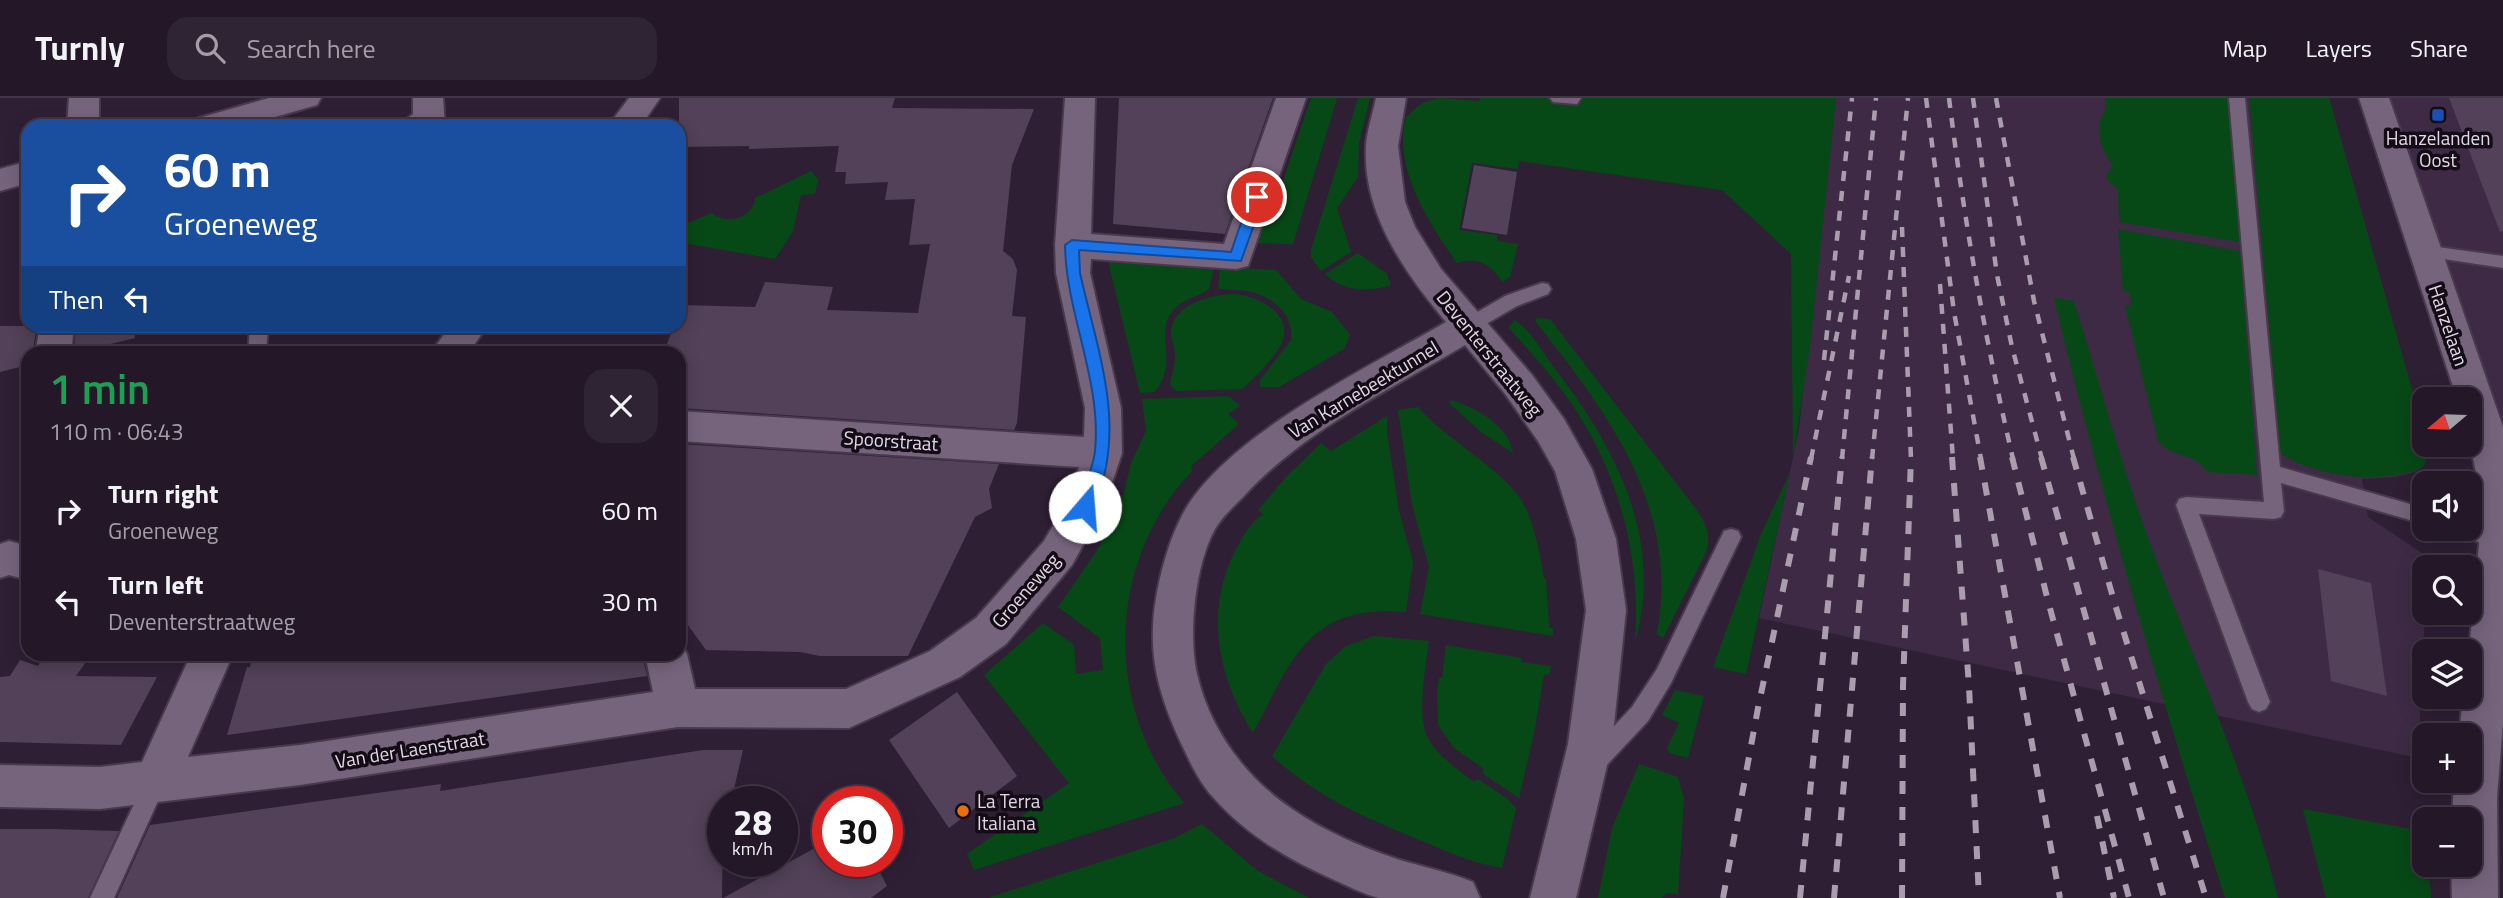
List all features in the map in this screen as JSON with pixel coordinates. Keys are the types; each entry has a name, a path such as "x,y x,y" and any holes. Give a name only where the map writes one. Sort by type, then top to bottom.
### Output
{"street":[{"path":"83,119 84,98"},
{"path":"231,119 306,98"},
{"path":"629,119 645,98"},
{"name":"Groeneweg","path":"820,711 849,709 878,697 945,664 990,631 1058,553 1085,507 1102,453 1103,408 1073,273 1072,245 1080,98"},
{"path":"1072,245 1236,257 1291,98"},
{"name":"Deventerstraatweg","path":"1391,98 1382,146 1389,202 1399,228 1412,251 1468,326 1519,384 1551,430 1573,469 1596,539 1606,610 1590,744 1553,898"},
{"name":"Hanzelaan","path":"2374,98 2489,441 2494,517 2479,731 2475,898"},
{"path":"0,180 21,174"},
{"name":"Van Karnebeektunnel","path":"1457,898 1412,887 1354,865 1261,814 1228,782 1202,742 1177,685 1171,621 1186,553 1206,510 1240,473 1292,429 1468,326"},
{"name":"Spoorstraat","path":"686,426 1102,453"},
{"path":"0,561 9,558 21,561"},
{"path":"156,782 209,661"},
{"path":"668,661 678,708"},
{"name":"Van der Laenstraat","path":"0,786 100,788 156,782 300,765 678,708 820,711"}],"lane":[{"path":"1558,98 1573,98"},
{"path":"2237,98 2274,511 2186,505 2259,702"},
{"name":"Hanzelaan","path":"2424,251 2503,262"},
{"path":"1468,326 1511,301 1542,289"},
{"path":"2269,472 2412,513"},
{"path":"1584,773 1640,714 1664,676 1731,537"},
{"path":"102,898 156,782"}],"shaded area":[{"path":"1836,98 2329,98 2412,390 2412,457 2427,457 2424,466 2412,473 2395,477 2362,479 2368,517 2425,555 2412,555 2412,625 2424,625 2424,639 2412,639 2412,709 2420,709 2420,723 2412,723 2412,757 1759,618 1799,429"},
{"path":"2371,98 2503,98 2503,493 2482,430 2482,387 2468,387"}],"green space":[{"path":"1311,98 1337,98 1293,244 1253,243 1264,212 1272,213"},
{"path":"1358,98 1370,98 1359,143 1358,177 1337,208 1351,252 1321,271 1311,257 1311,250"},
{"path":"1439,98 1479,101 1480,98 1836,98 1810,346 1793,459 1791,254 1722,190 1519,161 1518,169 1472,163 1459,230 1497,235 1497,241 1518,244 1510,277 1503,282 1478,261 1457,263 1425,213 1404,156 1406,117 1422,103"},
{"path":"2105,98 2227,98 2240,242 2119,222 2118,189 2108,181 2106,175 2113,165 2104,152 2100,137 2099,126 2105,111"},
{"path":"2249,98 2329,98 2412,390 2412,457 2427,457 2424,466 2409,472 2371,477 2311,468 2280,453"},
{"path":"811,171 818,179 815,194 801,195 793,231 775,259 686,244 686,224 712,213 724,219 738,218 750,211 755,198"},
{"path":"2118,229 2240,251 2257,475 2207,472 2196,461 2169,450 2158,441 2125,305 2131,305 2130,293 2123,291"},
{"path":"1358,253 1387,274 1391,285 1356,289 1340,284 1325,274"},
{"path":"1110,256 1215,263 1209,289 1179,305 1169,317 1165,337 1165,370 1162,381 1154,392 1140,393 1109,265"},
{"path":"1220,267 1276,270 1301,299 1332,312 1350,335 1344,349 1279,387 1260,387 1260,380 1291,340 1289,323 1281,309 1267,298 1247,291 1218,288"},
{"path":"1234,294 1262,302 1278,315 1283,323 1282,342 1264,367 1242,389 1176,391 1170,385 1175,361 1171,333 1174,320 1196,302"},
{"path":"2054,298 2074,301 2144,527 2238,769 2278,898 2225,898 2134,600 2092,450"},
{"path":"1537,318 1550,319 1693,505 1706,527 1706,552 1663,638 1657,634 1661,588 1658,545 1648,504 1632,465 1612,428 1589,391 1535,321"},
{"path":"1514,320 1530,334 1575,395 1613,460 1628,494 1638,530 1643,566 1643,604 1635,642 1635,581 1625,522 1616,493 1592,438 1577,412 1553,379 1509,328"},
{"path":"1229,396 1240,406 1228,414 1239,424 1191,466 1192,471 1164,507 1143,548 1130,591 1125,635 1128,680 1139,723 1158,765 1184,803 974,870 967,854 1069,783 984,675 1043,623 1074,645 1076,674 1103,670 1100,638 1058,607 1098,549 1124,493 1131,463 1146,431 1142,399"},
{"path":"1451,400 1471,407 1490,419 1505,434 1513,453 1481,432 1449,403"},
{"path":"1418,407 1443,431 1501,477 1522,501 1533,528 1546,579 1549,627 1553,629 1553,636 1420,614 1429,567 1412,504 1398,410"},
{"path":"1387,416 1387,433 1399,511 1413,562 1406,612 1373,612 1346,617 1325,627 1307,642 1293,660 1253,733 1230,687 1219,639 1221,590 1228,566 1247,530 1264,515 1258,510 1287,476 1321,443 1331,451"},
{"path":"1790,472 1746,674 1713,667 1761,534"},
{"path":"1374,636 1429,641 1422,704 1424,729 1437,751 1456,768 1474,782 1478,779 1509,800 1516,809 1502,868 1458,856 1358,813 1304,782 1272,756 1326,664 1346,646"},
{"path":"1446,645 1551,666 1550,674 1544,675 1519,798 1482,773 1484,769 1454,748 1438,725 1437,693 1439,678 1442,678"},
{"path":"1675,690 1704,696 1688,758 1669,753 1667,748 1679,723 1662,715"},
{"path":"1639,764 1678,777 1684,799 1678,894 1667,893 1662,898 1598,898 1612,828"},
{"path":"2303,809 2412,829 2412,877 2430,881 2431,898 2326,898"},
{"path":"1202,824 1258,871 1309,898 988,898 1175,838"}],"building":[{"path":"679,98 895,98 892,108 1034,109 1012,165 1003,251 1013,259 1017,270 1012,316 1026,317 1017,423 1014,430 686,408 686,346 666,346 671,333 686,333 686,305 755,307 765,282 833,287 827,310 918,313 930,244 909,245 915,199 885,200 888,182 845,184 846,172 835,172 839,146 749,149 749,146 686,147 686,119 679,119"},
{"path":"1119,98 1273,98 1225,234 1113,224"},
{"path":"2449,98 2503,98 2503,231 2500,232"},
{"path":"1474,165 1517,172 1507,235 1462,228"},
{"path":"0,326 21,326 21,333 36,333 33,346 21,346 21,367 0,372"},
{"path":"75,333 134,333 135,338 102,346 75,346"},
{"path":"686,444 999,464 989,489 992,508 975,517 908,656 820,656 800,652 706,650 686,623"},
{"path":"2318,569 2371,583 2387,696 2331,681"},
{"path":"20,660 38,666 41,661 87,661 76,676 157,677 121,745 0,742 0,677 10,676"},
{"path":"251,661 644,661 647,676 227,735 247,667 250,667"},
{"path":"957,692 1017,776 949,828 889,740"},
{"path":"703,750 743,750 735,786 707,786 707,877 722,877 722,898 117,898 150,825 441,784 440,791"},
{"path":"0,829 119,831 88,898 0,898"},
{"path":"812,850 812,877 882,877 887,886 871,898 723,898 762,877 798,877 798,857"}],"railway":[{"path":"1824,360 1852,98"},
{"path":"1842,459 1876,98"},
{"path":"1872,459 1908,98"},
{"path":"1926,98 1954,312 1981,459"},
{"path":"1949,98 1976,279 2013,459"},
{"path":"1973,98 1997,275 2012,347 2042,459"},
{"path":"1996,98 2034,301 2074,459"},
{"path":"1902,227 1911,458"},
{"path":"1811,459 1849,276"},
{"path":"1940,284 1953,459"},
{"path":"1723,898 1758,708 1811,457"},
{"path":"1800,898 1842,457"},
{"path":"1834,898 1872,457"},
{"path":"1952,457 1969,686 1979,898"},
{"path":"1980,457 2060,898"},
{"path":"2012,457 2048,601 2129,898"},
{"path":"2041,457 2164,898"},
{"path":"2073,457 2114,601 2206,898"},
{"path":"1902,898 1903,686 1911,458"},
{"path":"2097,816 2114,898"}],"place":[{"name":"Hanzelanden Oost","path":"2438,115"},
{"name":"La Terra Italiana","path":"963,811"}],"route":[{"path":"1085,507 1102,453 1103,408 1073,273 1072,245 1236,257 1257,197"}]}
